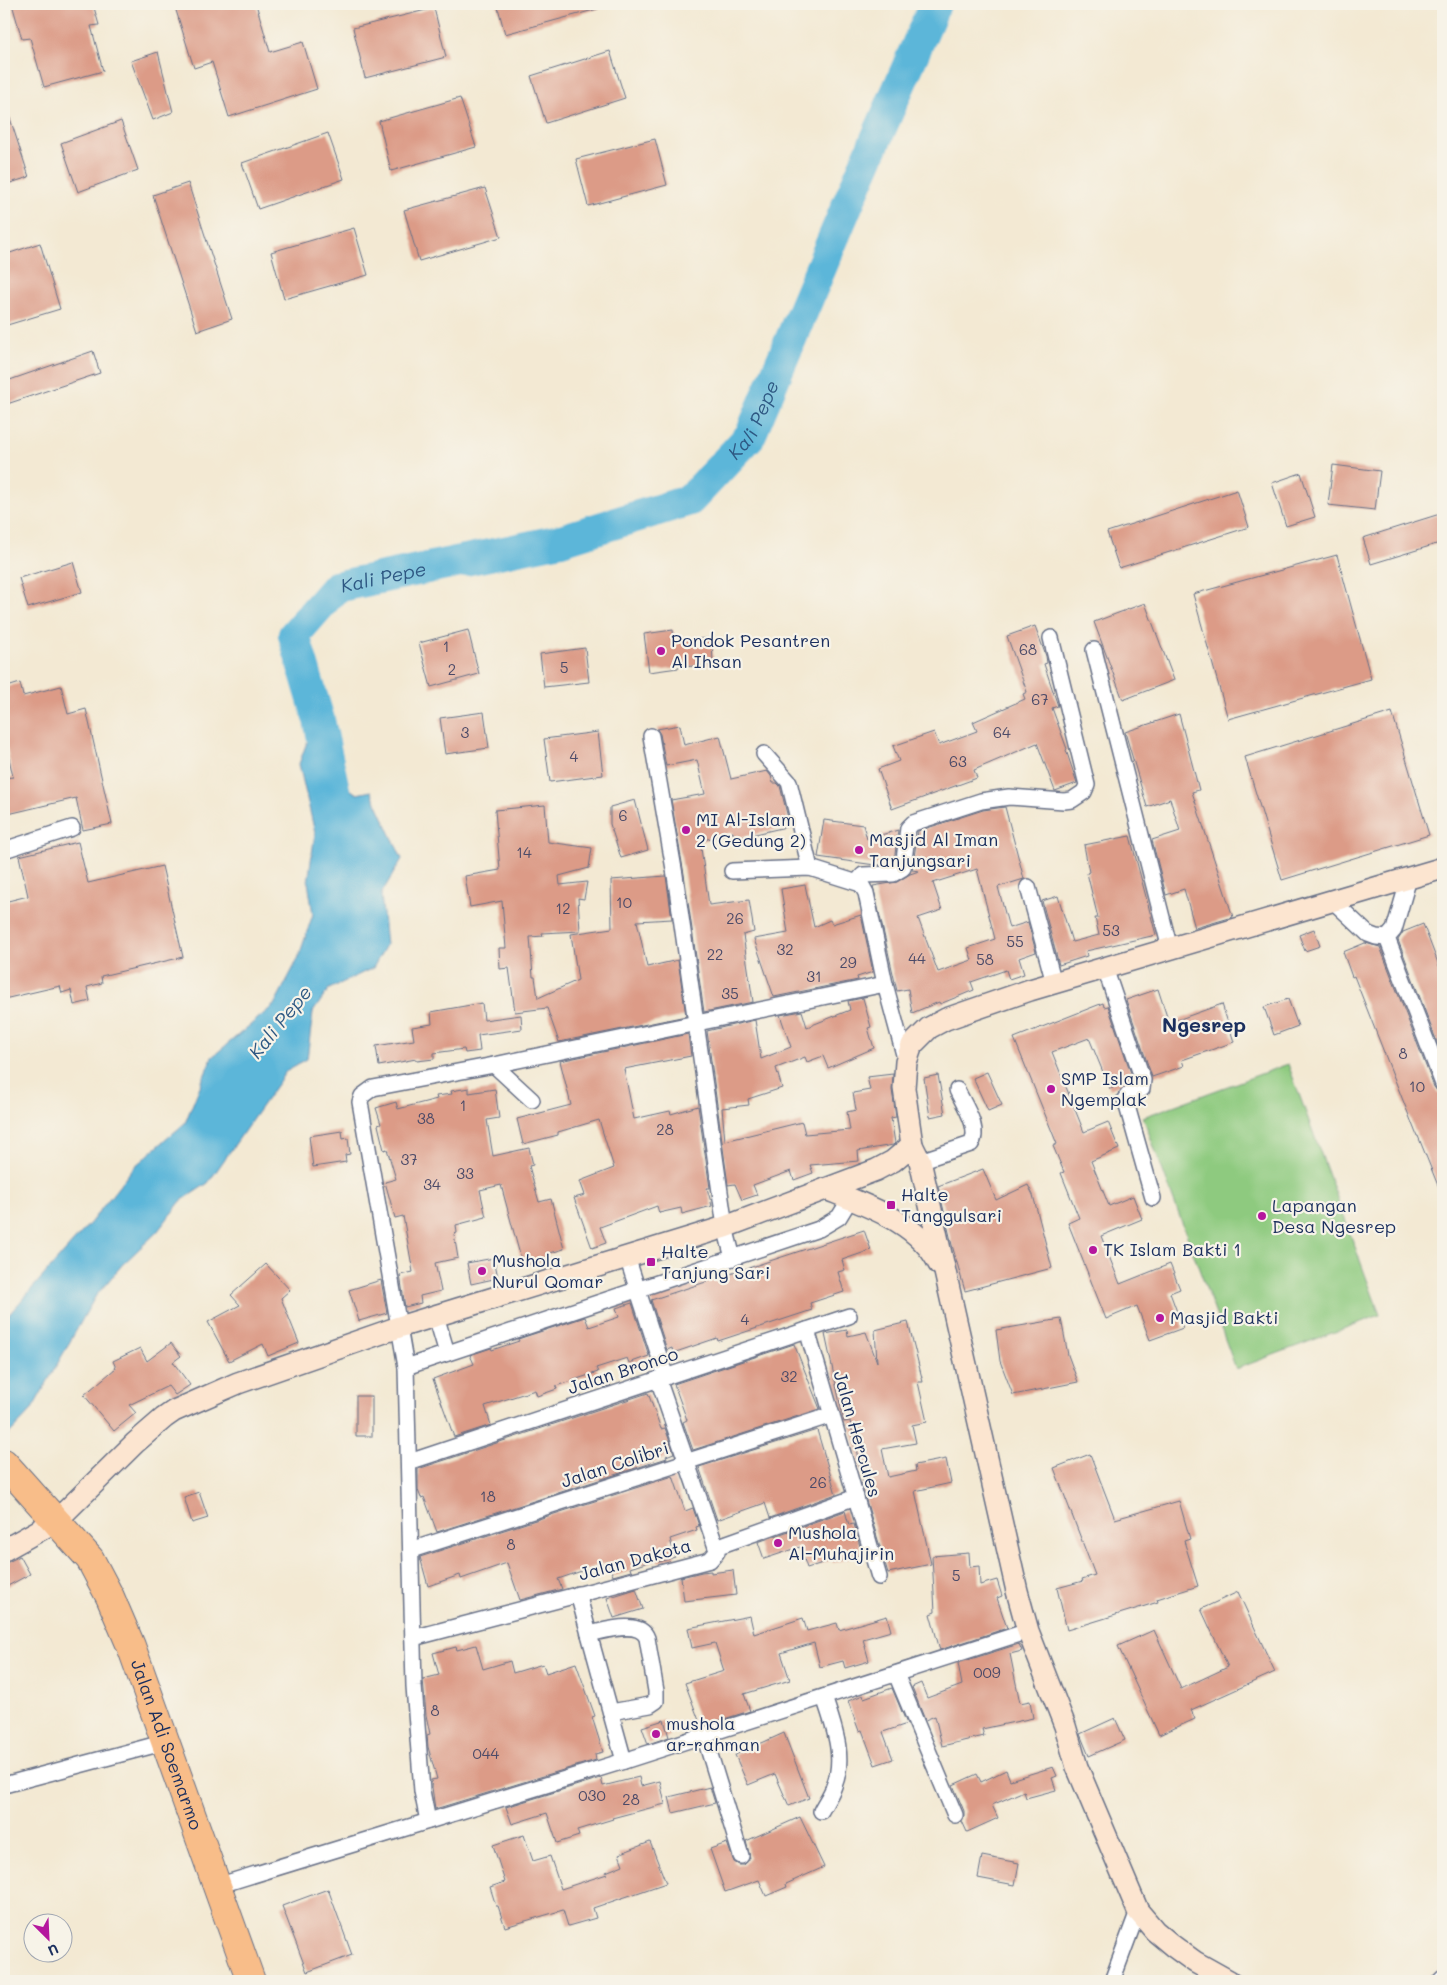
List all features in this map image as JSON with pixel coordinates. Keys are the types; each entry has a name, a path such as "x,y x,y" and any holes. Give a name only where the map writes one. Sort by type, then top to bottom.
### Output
{"highway":[{"name":"Jalan Adi Soemarmo","path":"4,1463 80,1546 98,1572 131,1646 250,1981"}],"main road":[{"path":"1229,1981 1195,1962 1172,1946 1138,1911 1077,1767 1065,1726 1028,1631 1017,1591 948,1282 916,1153 904,1088 906,1062 912,1045 929,1028 946,1019 1054,983 1443,868"},
{"path":"4,1550 56,1521 135,1443 174,1411 238,1384 399,1327 725,1227 916,1153"},
{"path":"826,1189 892,1219 918,1234 934,1254 948,1282"}],"street":[{"path":"857,882 863,875 894,874 903,868 908,828 913,823 981,801 1009,797 1064,801 1072,800 1084,792 1086,785 1051,638"},
{"path":"1094,650 1170,949"},
{"path":"650,736 675,875 725,1227 733,1258"},
{"path":"764,754 789,782 810,868"},
{"path":"4,850 72,828"},
{"path":"732,871 810,868 861,884 866,893 885,984 906,1062"},
{"path":"1387,938 1394,930 1409,878"},
{"path":"1028,887 1054,983"},
{"path":"1333,901 1372,936 1387,938"},
{"path":"1387,938 1443,1084"},
{"path":"1105,968 1144,1084 1142,1089 1128,1095 1125,1099 1153,1198"},
{"path":"428,1821 422,1791 413,1638 406,1367 360,1099 364,1093 373,1088 494,1065 885,984"},
{"path":"494,1065 532,1100"},
{"path":"916,1153 971,1144 974,1138 974,1128 957,1090"},
{"path":"406,1367 825,1227 839,1217 850,1199"},
{"path":"627,1257 662,1378 716,1548"},
{"path":"436,1316 448,1353"},
{"name":"Jalan Bronco","path":"409,1462 850,1316"},
{"name":"Jalan Hercules","path":"806,1330 879,1577"},
{"name":"Jalan Colibri","path":"410,1550 832,1415"},
{"name":"Jalan Dakota","path":"413,1638 710,1560 716,1552 716,1548 856,1497"},
{"path":"578,1594 624,1761"},
{"path":"589,1634 634,1628 644,1631 647,1638 656,1701 650,1705 611,1712"},
{"path":"217,1886 624,1761 1028,1631"},
{"path":"896,1674 955,1815"},
{"path":"821,1810 834,1786 838,1768 837,1736 824,1697"},
{"path":"704,1735 741,1856"},
{"path":"4,1785 166,1742"},
{"path":"1112,1981 1138,1911"},
{"path":"1440,1981 1443,1978"}],"green space":[{"name":"Lapangan Desa Ngesrep","path":"1288,1064 1380,1315 1236,1369 1143,1117"}],"water":[{"path":"307,742 315,750 331,776 357,794 371,791 402,859 381,894 386,945 373,968 329,989 313,1012 307,1059 287,1070 208,1183 181,1201 157,1232 122,1265 95,1297 31,1411 4,1439 4,1320 91,1222 134,1167 185,1123 212,1057 274,1005 298,959 313,914 308,882 315,833 299,764"}],"building":[{"path":"12,4 93,4 99,25 91,26 103,71 44,87 30,38 22,39"},
{"path":"174,4 256,4 270,52 303,42 317,89 229,117 212,62 194,68"},
{"path":"497,4 600,4 601,8 505,34"},
{"path":"434,8 446,57 365,78 353,28"},
{"path":"610,51 625,98 546,123 531,76"},
{"path":"158,52 173,112 153,120 131,61"},
{"path":"460,98 476,147 391,171 379,121"},
{"path":"4,109 7,109 29,177 4,185"},
{"path":"121,121 138,170 78,192 61,143"},
{"path":"328,133 344,179 258,209 242,163"},
{"path":"655,139 667,185 588,206 576,159"},
{"path":"188,183 232,319 197,331 153,195"},
{"path":"485,188 501,237 419,261 404,210"},
{"path":"354,228 368,275 284,299 271,252"},
{"path":"40,243 60,309 4,326 4,255"},
{"path":"93,351 100,373 4,405 4,382"},
{"path":"1333,465 1380,471 1375,510 1328,505"},
{"path":"1301,473 1315,517 1286,526 1272,483"},
{"path":"1237,490 1249,527 1119,568 1107,532"},
{"path":"1443,513 1443,542 1371,564 1363,538"},
{"path":"1337,555 1371,679 1228,719 1193,594"},
{"path":"73,562 82,592 28,608 19,578"},
{"path":"1145,603 1174,680 1123,700 1094,622"},
{"path":"1035,626 1046,656 1047,663 1044,664 1058,706 1052,708 1077,783 1055,791 1037,743 974,770 977,778 892,809 878,769 899,761 893,746 934,732 939,745 977,731 973,722 1025,699 1023,694 1027,692 1007,636"},
{"path":"468,630 479,674 431,687 419,643"},
{"path":"673,630 674,640 712,638 713,665 678,667 649,672 644,634"},
{"path":"585,648 589,682 544,687 540,654"},
{"path":"20,683 23,696 61,686 68,714 86,709 112,824 83,830 76,798 4,815 4,778 13,777 4,735 4,688"},
{"path":"484,712 489,748 445,754 440,718"},
{"path":"1392,712 1429,835 1282,880 1245,757"},
{"path":"1179,714 1199,790 1192,792 1233,917 1195,928 1184,889 1166,895 1152,840 1180,831 1170,799 1147,807 1125,732"},
{"path":"680,725 684,745 720,736 731,779 767,771 773,783 777,783 780,786 790,826 734,839 733,832 700,841 709,905 749,900 754,932 743,935 753,1002 704,1012 671,800 705,794 697,760 666,766 660,734 657,729"},
{"path":"598,732 603,775 550,782 544,739"},
{"path":"635,800 648,850 621,858 610,824 610,807"},
{"path":"545,805 548,842 592,848 589,868 559,876 560,885 587,882 584,899 578,898 580,931 542,933 543,936 530,937 533,977 535,977 538,998 578,980 571,934 612,928 611,880 666,876 672,919 637,921 647,967 678,960 686,1016 559,1042 547,1008 515,1012 509,968 500,969 499,948 506,948 502,901 470,907 465,876 500,870 495,810"},
{"path":"1005,807 1024,879 998,887 1009,928 1028,922 1036,952 1019,958 1024,974 1009,979 1006,970 971,982 974,990 912,1013 908,989 897,991 873,886 897,882 919,871 912,870 918,831 983,810","holes":["977,869 995,939 968,948 972,960 938,972 918,918 942,910 933,883"]},
{"name":"Masjid Al Iman Tanjungsari","path":"824,820 863,825 867,839 898,830 894,862 890,865 875,865 818,857"},
{"path":"1130,836 1156,935 1086,951 1087,956 1059,965 1042,901 1058,896 1072,942 1099,935 1095,918 1098,918 1087,873 1089,872 1084,845"},
{"path":"78,842 88,883 162,866 183,957 101,976 102,983 87,987 90,1001 74,1005 71,990 62,993 60,986 4,999 4,902 28,896 19,856"},
{"path":"805,885 814,927 830,920 832,924 861,915 873,972 857,977 858,980 774,997 754,939 788,933 781,889"},
{"path":"1423,924 1443,976 1443,1058 1398,940 1403,932"},
{"path":"1314,929 1320,946 1305,951 1299,935"},
{"path":"1365,943 1380,947 1434,1087 1438,1092 1443,1093 1443,1198 1343,952"},
{"path":"1158,989 1169,1023 1222,1004 1234,1042 1182,1060 1184,1066 1152,1077 1126,1000"},
{"path":"863,998 871,1027 868,1028 874,1048 828,1068 823,1056 807,1062 805,1057 776,1068 782,1088 748,1099 749,1105 722,1108 725,1141 802,1122 805,1134 850,1130 847,1112 856,1110 853,1093 870,1090 867,1077 893,1074 892,1090 896,1117 891,1118 895,1143 893,1145 858,1151 859,1161 810,1165 813,1173 794,1180 791,1171 753,1185 757,1195 742,1200 735,1184 728,1185 707,1031 755,1020 761,1059 791,1047 780,1015 802,1011 807,1027 850,1010 848,1001"},
{"path":"1288,999 1298,1026 1274,1035 1264,1007"},
{"path":"482,1003 484,1020 521,1015 522,1029 478,1035 480,1051 465,1053 464,1049 434,1053 434,1059 417,1061 416,1059 379,1066 376,1046 414,1040 412,1027 432,1024 431,1012"},
{"path":"1103,1003 1104,1007 1108,1006 1133,1079 1110,1089 1089,1038 1052,1052 1084,1132 1108,1122 1119,1149 1091,1161 1109,1206 1133,1196 1142,1219 1101,1236 1120,1284 1170,1264 1180,1289 1170,1293 1183,1328 1150,1340 1137,1306 1106,1319 1068,1223 1079,1218 1061,1173 1064,1172 1053,1146 1057,1144 1014,1038"},
{"path":"688,1034 691,1056 624,1069 634,1119 670,1111 671,1114 698,1106 710,1188 707,1188 712,1206 682,1214 681,1208 659,1213 657,1206 600,1227 606,1243 592,1248 574,1198 585,1195 580,1181 614,1168 599,1120 558,1132 558,1135 523,1144 517,1119 571,1105 560,1061"},
{"path":"987,1072 1002,1105 988,1111 973,1078"},
{"path":"938,1075 945,1114 930,1117 924,1078"},
{"path":"469,1088 469,1093 495,1089 499,1118 487,1120 493,1156 529,1148 533,1165 529,1166 539,1202 551,1199 564,1249 547,1254 548,1259 523,1266 501,1185 480,1190 486,1217 456,1225 457,1233 454,1234 458,1258 435,1263 441,1291 420,1296 421,1303 405,1307 400,1275 413,1272 403,1216 395,1218 385,1182 396,1179 387,1149 384,1150 378,1125 381,1124 376,1108 396,1102 398,1109 437,1099 436,1096 452,1094 451,1091"},
{"path":"342,1131 343,1139 348,1138 350,1154 345,1155 346,1162 313,1167 309,1136"},
{"path":"983,1169 996,1200 1028,1185 1033,1195 1052,1268 965,1291 938,1186"},
{"path":"864,1230 871,1250 842,1260 845,1270 838,1272 844,1292 810,1303 812,1310 718,1341 717,1338 673,1353 672,1348 667,1350 651,1300"},
{"name":"Mushola Nurul Qomar","path":"494,1258 498,1278 471,1284 467,1263"},
{"path":"266,1264 290,1290 281,1298 299,1343 268,1356 263,1344 229,1361 208,1322 240,1305 231,1295"},
{"path":"381,1280 387,1313 359,1321 349,1290"},
{"path":"632,1303 649,1356 629,1363 627,1358 596,1368 598,1372 556,1386 557,1389 537,1396 535,1390 485,1406 491,1425 454,1437 433,1379 474,1364 470,1355 491,1348 492,1350 519,1341 518,1339 585,1317 589,1327 619,1317 616,1308"},
{"path":"1061,1319 1068,1355 1078,1382 1013,1395 1000,1361 996,1330"},
{"path":"908,1322 923,1382 918,1382 927,1422 912,1425 916,1443 882,1449 888,1477 916,1471 915,1465 946,1459 951,1483 915,1491 931,1564 888,1573 862,1487 864,1486 850,1421 844,1422 825,1334 847,1330 848,1336 866,1332 877,1362 875,1330"},
{"path":"171,1343 181,1356 173,1362 190,1385 175,1395 168,1386 129,1405 136,1413 114,1431 84,1395 116,1368 113,1361 140,1348 147,1361"},
{"path":"794,1344 820,1409 693,1450 683,1422 687,1420 674,1384"},
{"path":"648,1393 661,1429 665,1428 674,1453 666,1456 667,1458 437,1532 424,1497 421,1498 418,1490 418,1469"},
{"path":"356,1396 372,1396 372,1436 356,1436"},
{"path":"817,1430 836,1494 770,1518 765,1503 717,1520 699,1467"},
{"path":"1090,1454 1115,1519 1179,1501 1190,1539 1184,1541 1198,1586 1157,1599 1158,1602 1067,1630 1057,1588 1083,1581 1082,1579 1095,1575 1054,1468"},
{"path":"673,1476 685,1511 693,1508 699,1526 696,1527 697,1530 670,1539 675,1557 659,1562 658,1559 630,1568 631,1571 613,1576 608,1562 558,1579 562,1589 520,1600 507,1563 461,1579 460,1575 428,1586 420,1557"},
{"path":"199,1492 208,1518 192,1523 184,1497"},
{"path":"845,1511 849,1525 854,1524 862,1554 833,1563 832,1560 807,1568 800,1547 764,1559 758,1542"},
{"path":"969,1553 970,1567 979,1566 980,1585 997,1580 1002,1596 997,1598 1007,1628 940,1650 930,1614 935,1612 932,1556"},
{"path":"20,1556 30,1574 4,1588 4,1564"},
{"path":"733,1570 736,1595 684,1601 681,1577 702,1572 711,1571 711,1573"},
{"path":"636,1589 643,1609 614,1618 607,1598"},
{"path":"1238,1592 1275,1672 1191,1710 1195,1719 1159,1735 1118,1646 1154,1630 1181,1689 1228,1667 1201,1609"},
{"path":"750,1616 754,1634 803,1618 807,1631 837,1623 839,1630 887,1616 891,1631 863,1639 869,1661 845,1668 843,1661 820,1667 814,1643 781,1653 790,1680 744,1694 750,1711 701,1726 685,1683 724,1671 715,1643 692,1648 688,1628"},
{"path":"1019,1644 1022,1651 1010,1654 1020,1703 1030,1701 1033,1718 982,1729 984,1736 942,1746 935,1716 925,1720 912,1687 921,1683 927,1698 962,1685 958,1663"},
{"path":"476,1645 483,1669 510,1661 513,1673 543,1664 546,1673 576,1663 595,1716 592,1717 603,1752 595,1754 596,1760 435,1809 431,1780 437,1779 428,1747 427,1735 430,1734 426,1715 423,1679 439,1675 433,1653 456,1647 457,1650"},
{"path":"892,1688 907,1724 883,1732 893,1759 875,1765 862,1730 859,1731 848,1701 863,1695 864,1698"},
{"path":"1115,1718 1125,1740 1089,1756 1080,1734"},
{"name":"mushola ar-rahman","path":"664,1720 669,1737 648,1744 642,1727"},
{"path":"784,1733 809,1798 789,1806 775,1774 748,1785 735,1755"},
{"path":"1053,1767 1057,1776 1052,1778 1056,1790 1026,1798 1024,1791 992,1805 998,1818 967,1832 962,1821 964,1811 953,1785 977,1774 981,1782 1006,1770 1010,1780"},
{"path":"639,1777 641,1786 660,1781 665,1804 612,1818 577,1830 579,1836 557,1843 547,1813 512,1824 506,1807 601,1778 603,1786"},
{"path":"710,1787 715,1803 673,1813 669,1797"},
{"path":"800,1817 824,1867 786,1884 787,1887 766,1896 759,1880 725,1892 710,1849 727,1843 734,1862 744,1865 750,1858 746,1841"},
{"path":"524,1835 533,1861 550,1856 561,1889 607,1874 606,1872 623,1865 619,1854 650,1842 666,1883 593,1908 596,1918 568,1926 563,1910 505,1927 490,1887 505,1882 493,1845"},
{"path":"982,1856 1019,1863 1015,1885 978,1878"},
{"path":"328,1889 352,1955 307,1972 282,1906"}],"waterway":[{"name":"Kali Pepe","path":"340,818 319,720 294,635 336,587 561,540 690,500 750,436 849,201 935,4"}],"place":[{"name":"Pondok Pesantren Al Ihsan","path":"661,651"},
{"name":"MI Al-Islam 2 (Gedung 2)","path":"686,830"},
{"name":"Masjid Al Iman Tanjungsari","path":"859,850"},
{"name":"SMP Islam Ngemplak","path":"1051,1089"},
{"name":"Halte Tanggulsari","path":"891,1205"},
{"name":"Lapangan Desa Ngesrep","path":"1262,1216"},
{"name":"TK Islam Bakti 1","path":"1093,1250"},
{"name":"Halte Tanjung Sari","path":"651,1262"},
{"name":"Mushola Nurul Qomar","path":"482,1271"},
{"name":"Masjid Bakti","path":"1160,1318"},
{"name":"Mushola Al-Muhajirin","path":"778,1543"},
{"name":"mushola ar-rahman","path":"656,1734"}],"district":[{"name":"Ngesrep","path":"1204,1025"}]}
